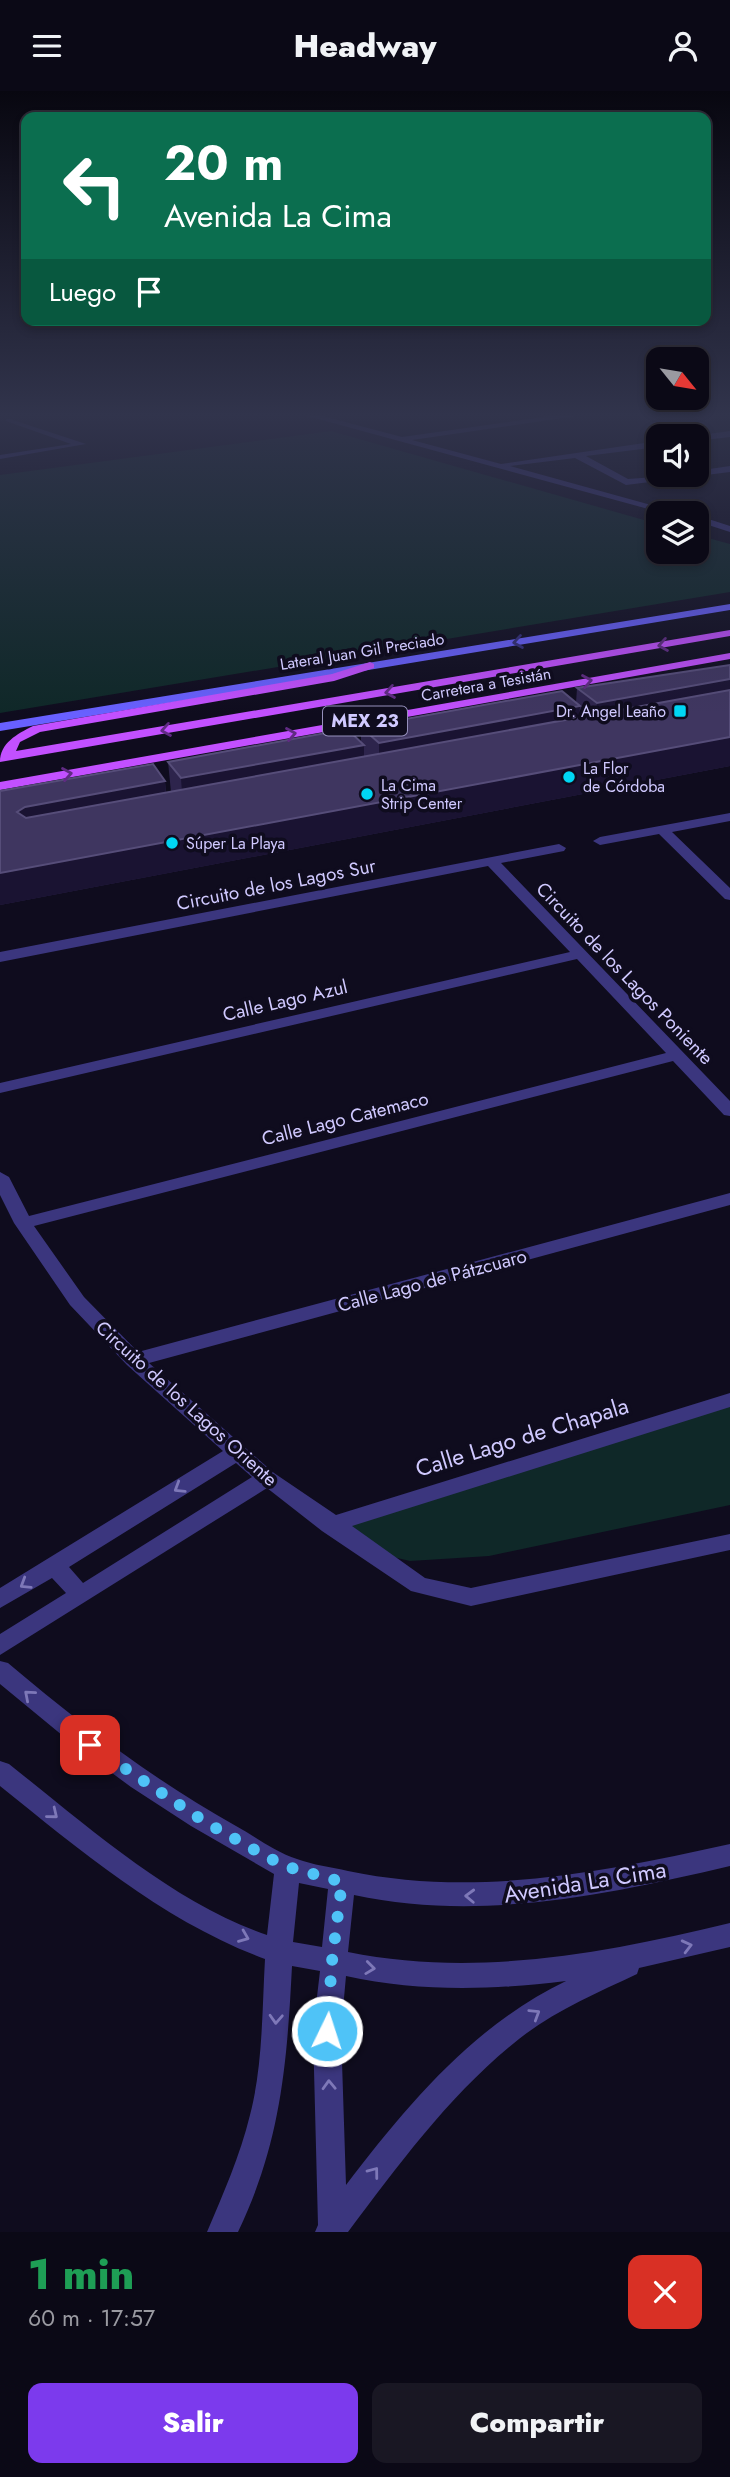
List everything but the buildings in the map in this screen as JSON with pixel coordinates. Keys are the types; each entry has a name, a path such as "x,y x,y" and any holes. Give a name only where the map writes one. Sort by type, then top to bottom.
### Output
{"main road":[{"name":"Lateral Juan Gil Preciado","path":"0,727 730,607"},
{"name":"Carretera a Tesistán","path":"3,758 730,633"},
{"name":"Carretera a Tesistán","path":"0,786 730,656"},
{"path":"3,758 15,740 37,729 334,677 369,666"}],"street":[{"path":"709,517 730,514"},
{"path":"709,523 730,529"},
{"path":"600,841 730,817"},
{"path":"661,829 730,896"},
{"name":"Circuito de los Lagos Sur","path":"0,957 559,848"},
{"name":"Circuito de los Lagos Poniente","path":"492,862 730,1111"},
{"name":"Calle Lago Azul","path":"0,1088 580,954"},
{"name":"Calle Lago Catemaco","path":"23,1223 677,1055"},
{"name":"Circuito de los Lagos Oriente","path":"0,1177 23,1223 77,1301 134,1360 267,1478 330,1525 419,1585 471,1597 730,1542"},
{"name":"Calle Lago de Pátzcuaro","path":"134,1360 730,1199"},
{"name":"Calle Lago de Chapala","path":"330,1525 730,1400"},
{"path":"0,1599 237,1452"},
{"path":"0,1646 267,1478"},
{"path":"54,1566 81,1595"},
{"name":"Avenida La Cima","path":"0,1669 111,1761 205,1822 288,1867 369,1889 477,1896 526,1894 623,1880 730,1855"},
{"path":"0,1771 70,1827 165,1895 217,1926 279,1951 421,1974 519,1975 644,1957 730,1935"},
{"path":"222,2232 237,2201 265,2114 274,2052 279,1951 288,1867"},
{"path":"332,2229 327,2031 342,1882"},
{"path":"332,2229 400,2138 445,2088 510,2029 561,1997 644,1957"}],"green space":[{"path":"0,514 623,514 646,521 646,564 709,564 709,538 730,544 730,592 0,713"},
{"path":"730,1400 730,1505 489,1556 410,1561 368,1551 330,1525"}],"place":[{"name":"Dr. Angel Leaño","path":"680,711"},
{"name":"La Flor de Córdoba","path":"569,777"},
{"name":"La Cima Strip Center","path":"367,794"},
{"name":"Súper La Playa","path":"172,843"}],"route":[{"path":"90,1745 205,1822 271,1859 288,1867 342,1882 327,2031"}]}
